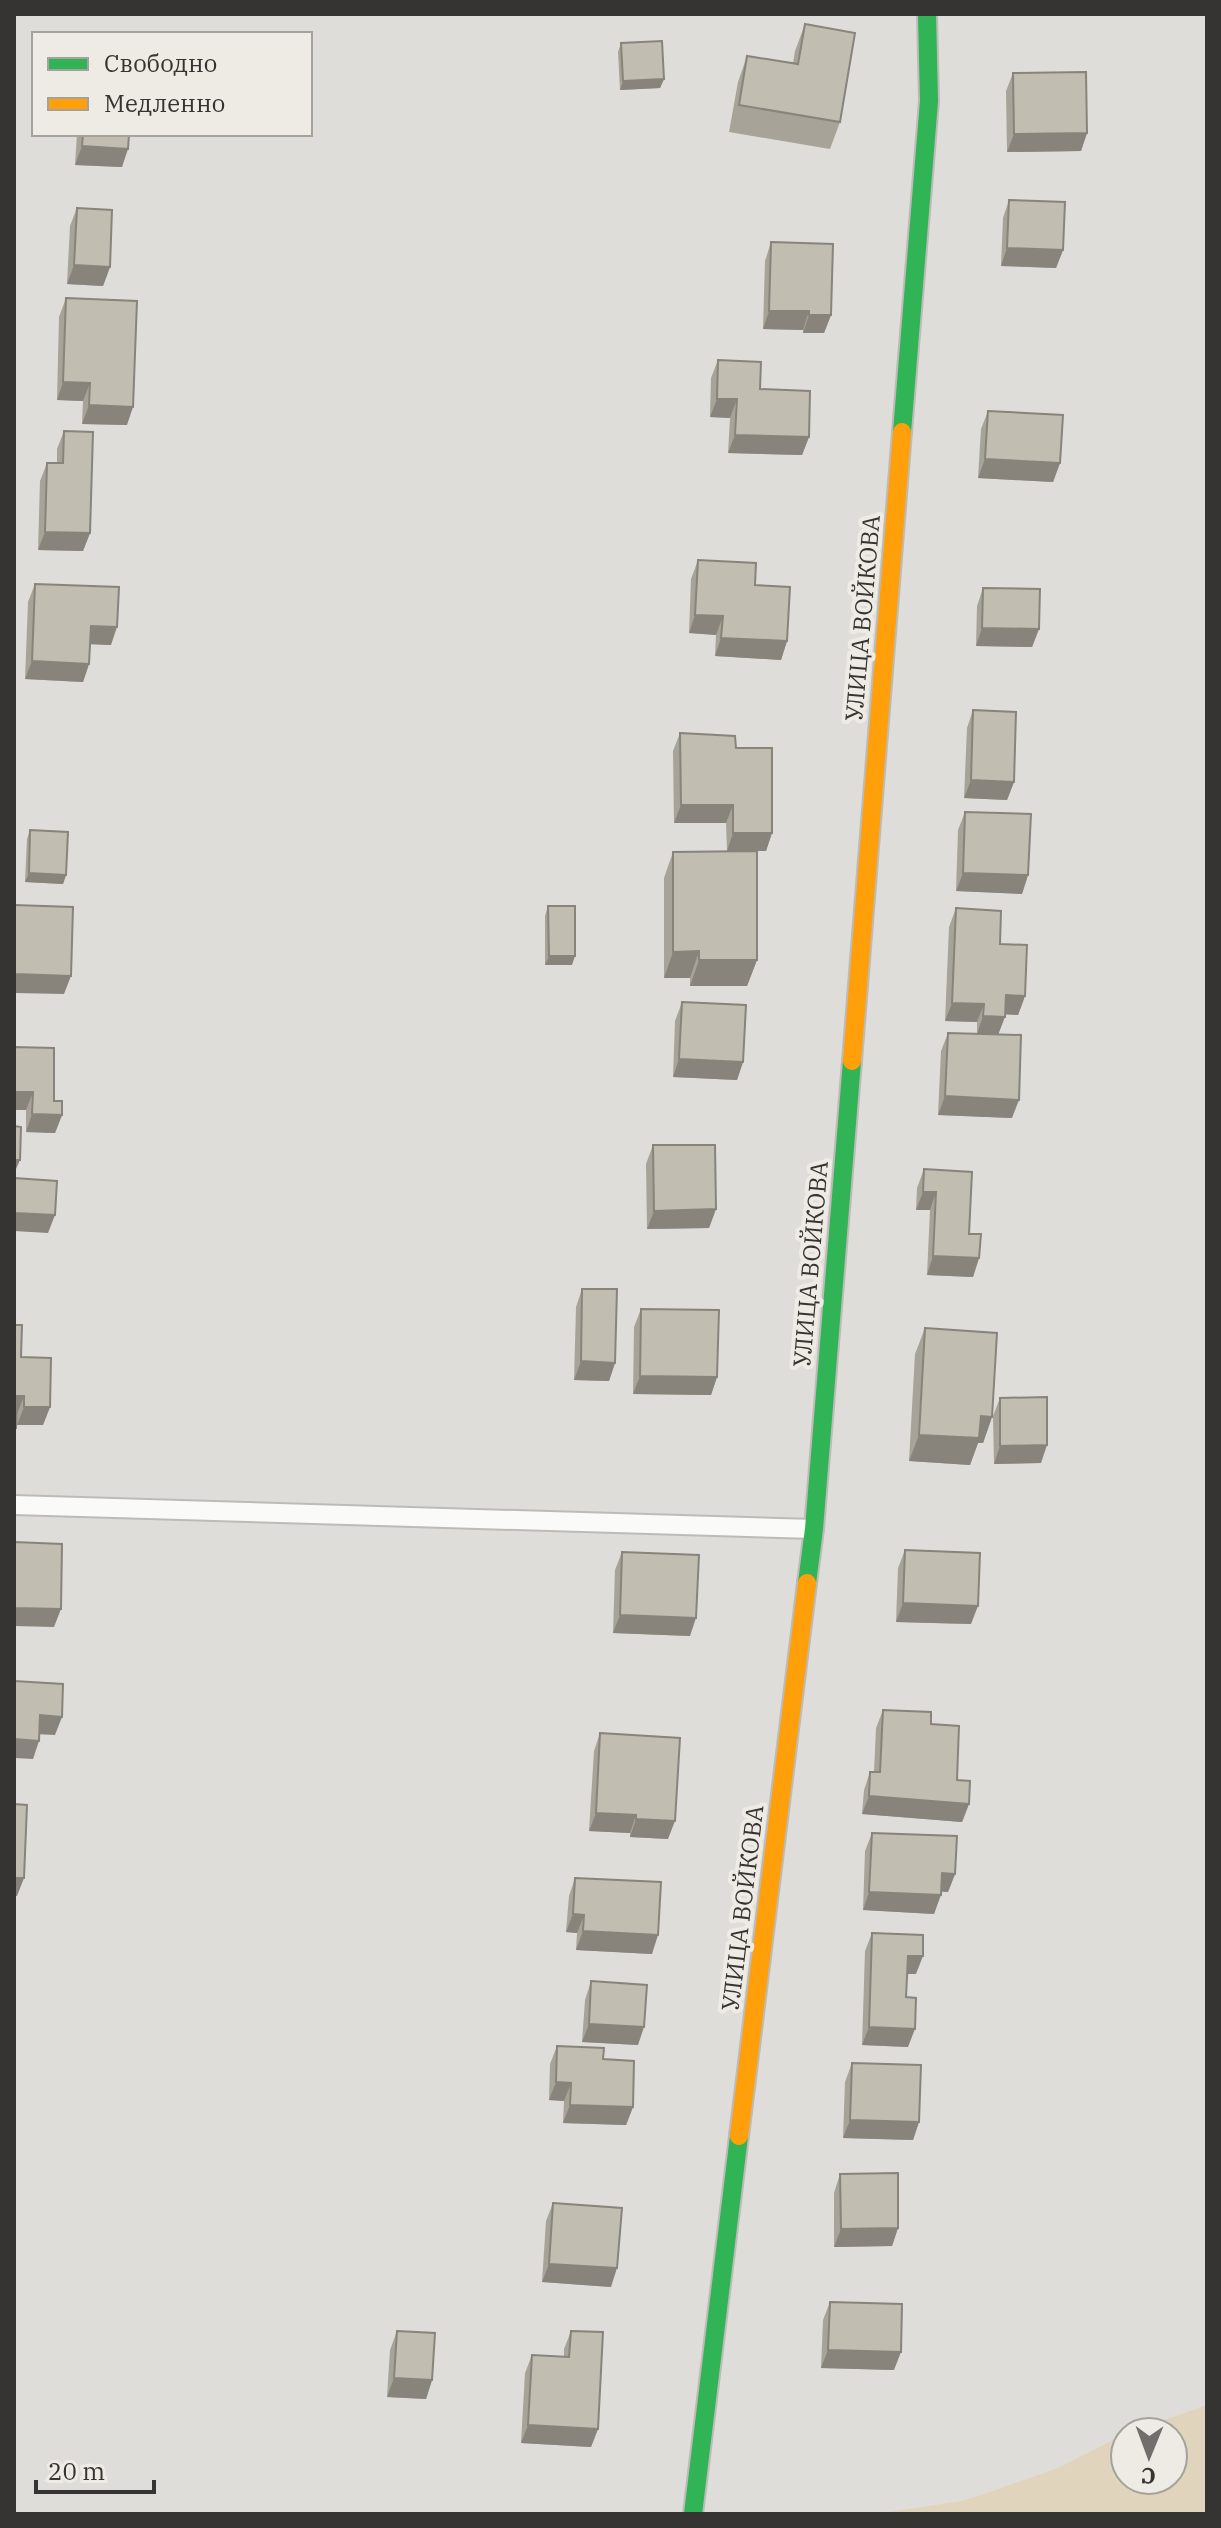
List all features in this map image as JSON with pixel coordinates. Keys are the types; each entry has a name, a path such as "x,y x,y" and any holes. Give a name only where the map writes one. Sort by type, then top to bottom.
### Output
{"street":[{"name":"УЛИЦА ВОЙКОВА","path":"693,2514 814,1529 929,101 927,14"}],"lane":[{"path":"14,1505 814,1529"}],"shaded area":[{"path":"1207,2405 1207,2514 875,2514 962,2501 1058,2468 1109,2442 1109,2496 1189,2496 1189,2416 1176,2416"}],"building":[{"path":"805,24 855,33 840,122 739,105 747,56 798,64"},
{"path":"662,41 664,79 623,81 621,43"},
{"path":"1086,72 1087,133 1014,134 1013,73"},
{"path":"83,136 129,136 128,149 82,146"},
{"path":"1009,200 1065,202 1063,250 1007,248"},
{"path":"77,208 112,210 110,267 74,265"},
{"path":"771,242 833,244 831,315 809,315 809,311 769,311"},
{"path":"66,298 137,301 133,407 89,405 90,383 63,382"},
{"path":"718,360 761,362 760,389 810,391 809,437 735,435 737,399 717,399"},
{"path":"988,411 1063,415 1060,463 985,459"},
{"path":"64,431 93,432 90,533 45,532 47,463 63,463"},
{"path":"698,560 756,563 755,585 790,587 787,641 721,638 723,616 695,615"},
{"path":"35,584 119,587 117,627 91,626 89,664 32,661"},
{"path":"983,588 1040,589 1039,629 982,628"},
{"path":"973,710 1016,712 1014,782 971,780"},
{"path":"680,733 735,736 736,748 772,748 772,833 733,833 733,805 681,805"},
{"path":"965,812 1031,814 1028,875 963,873"},
{"path":"30,830 68,832 66,875 29,873"},
{"path":"757,851 757,960 699,960 699,951 673,952 673,852"},
{"path":"14,905 73,907 71,976 14,974"},
{"path":"548,906 575,906 575,956 549,956"},
{"path":"956,908 1001,911 1000,944 1027,945 1025,996 1006,995 1005,1017 983,1016 984,1004 952,1003"},
{"path":"682,1002 746,1005 743,1062 679,1059"},
{"path":"948,1033 1021,1035 1019,1100 945,1096"},
{"path":"14,1047 54,1048 54,1101 62,1101 62,1115 32,1114 33,1092 14,1092"},
{"path":"14,1126 21,1127 20,1160 14,1160"},
{"path":"653,1145 715,1145 716,1209 654,1211"},
{"path":"924,1169 972,1172 969,1234 981,1234 979,1258 933,1256 936,1192 923,1192"},
{"path":"14,1178 57,1181 55,1215 14,1213"},
{"path":"582,1289 617,1289 615,1363 581,1361"},
{"path":"641,1309 719,1310 717,1377 640,1376"},
{"path":"14,1325 22,1325 21,1357 51,1358 50,1407 24,1407 24,1396 17,1396 16,1428 14,1428"},
{"path":"925,1328 997,1333 992,1417 981,1416 979,1438 919,1435"},
{"path":"1047,1397 1047,1445 1000,1446 1000,1398"},
{"path":"14,1542 62,1544 61,1609 14,1608"},
{"path":"905,1550 980,1553 978,1606 903,1603"},
{"path":"622,1552 699,1555 696,1618 620,1615"},
{"path":"14,1681 63,1684 62,1717 40,1715 39,1741 14,1739"},
{"path":"883,1710 931,1712 931,1724 959,1726 957,1780 970,1781 969,1804 869,1796 870,1772 880,1772"},
{"path":"600,1733 680,1738 675,1821 596,1813"},
{"path":"14,1804 27,1805 24,1878 14,1878"},
{"path":"872,1833 957,1836 955,1874 942,1873 941,1895 869,1892"},
{"path":"575,1878 661,1882 658,1935 583,1931 584,1915 573,1914"},
{"path":"872,1933 923,1935 923,1956 908,1956 906,1997 916,1998 915,2029 869,2027"},
{"path":"591,1981 647,1985 644,2027 589,2024"},
{"path":"557,2046 604,2048 603,2059 634,2061 633,2107 570,2105 571,2083 556,2082"},
{"path":"852,2063 921,2065 919,2122 850,2120"},
{"path":"898,2173 898,2228 841,2229 840,2174"},
{"path":"553,2203 622,2208 617,2268 549,2264"},
{"path":"830,2302 902,2304 901,2352 828,2350"},
{"path":"397,2331 435,2333 432,2380 394,2378"},
{"path":"571,2331 603,2332 598,2429 528,2425 532,2355 569,2357"}],"traffic: fast":[{"path":"902,432 929,101 927,14"},
{"path":"807,1583 852,1061"},
{"path":"693,2514 739,2136"}],"traffic: slow":[{"path":"852,1061 902,432"},
{"path":"739,2136 807,1583"}]}
